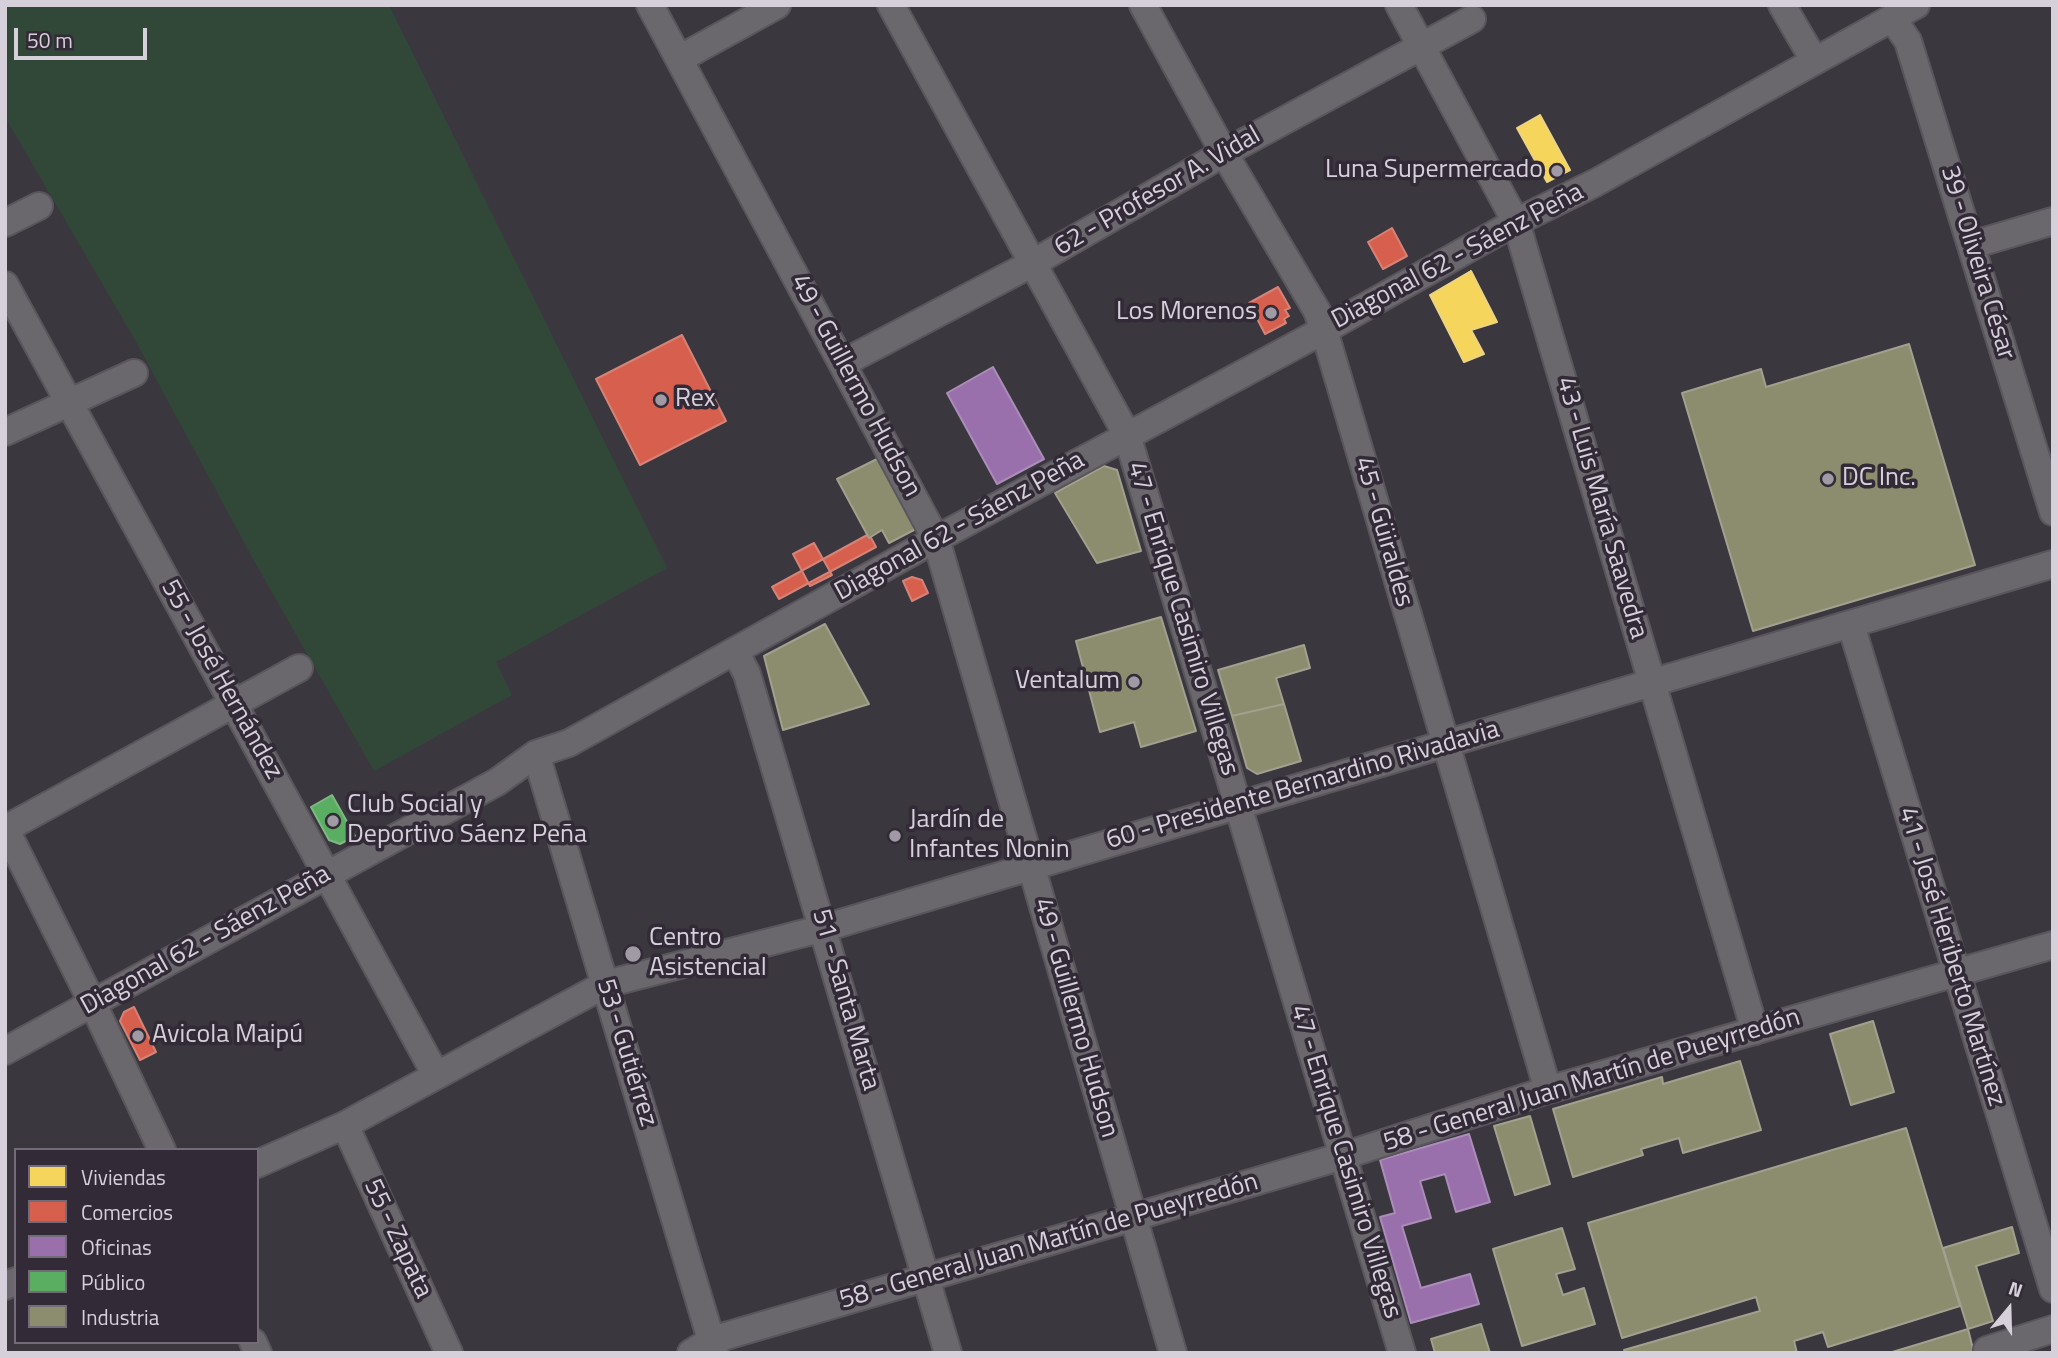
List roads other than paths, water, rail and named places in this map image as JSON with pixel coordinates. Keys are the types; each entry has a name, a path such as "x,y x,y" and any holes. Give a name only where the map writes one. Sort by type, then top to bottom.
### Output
{"street":[{"name":"49 - Guillermo Hudson","path":"650,5 936,540 1173,1353"},
{"path":"678,59 777,5"},
{"name":"47 - Enrique Casimiro Villegas","path":"891,5 1127,436 1402,1353"},
{"name":"45 - Güiraldes","path":"1143,5 1224,153 1317,311 1548,1090"},
{"name":"43 - Luis María Saavedra","path":"1399,5 1516,222 1755,1031"},
{"path":"1782,5 1814,60"},
{"name":"Diagonal 62 - Sáenz Peña","path":"5,1051 497,782 537,754 569,743 1916,5"},
{"name":"39 - Oliveira César","path":"1892,18 1908,41 2053,512"},
{"name":"62 - Profesor A. Vidal","path":"843,363 1033,262 1224,153 1472,19"},
{"path":"5,223 39,206"},
{"path":"1972,246 2053,220"},
{"name":"55 - José Hernández","path":"5,285 436,1075"},
{"path":"5,432 134,373"},
{"name":"60 - Presidente Bernardino Rivadavia","path":"259,1163 345,1125 606,984 824,928 2053,564"},
{"name":"41 - José Heriberto Martínez","path":"1850,625 2053,1289"},
{"name":"51 - Santa Marta","path":"735,651 747,674 948,1353"},
{"path":"161,1148 5,828 299,668"},
{"name":"53 - Gutiérrez","path":"537,754 606,984 706,1349"},
{"name":"58 - General Juan Martín de Pueyrredón","path":"706,1349 926,1278 1343,1156 1548,1090 2053,946"},
{"name":"55 - Zapata","path":"345,1125 449,1353"},
{"path":"1987,1350 2053,1329"}],"place":[{"name":"Luna Supermercado","path":"1557,171"},
{"name":"Los Morenos","path":"1271,313"},
{"name":"Rex","path":"661,400"},
{"name":"DC Inc.","path":"1828,479"},
{"name":"Ventalum","path":"1134,682"},
{"name":"Club Social y Deportivo Sáenz Peña","path":"333,821"},
{"name":"Jardín de Infantes Nonin","path":"895,836"},
{"name":"Centro Asistencial","path":"633,954"},
{"name":"Avicola Maipú","path":"138,1036"}]}
